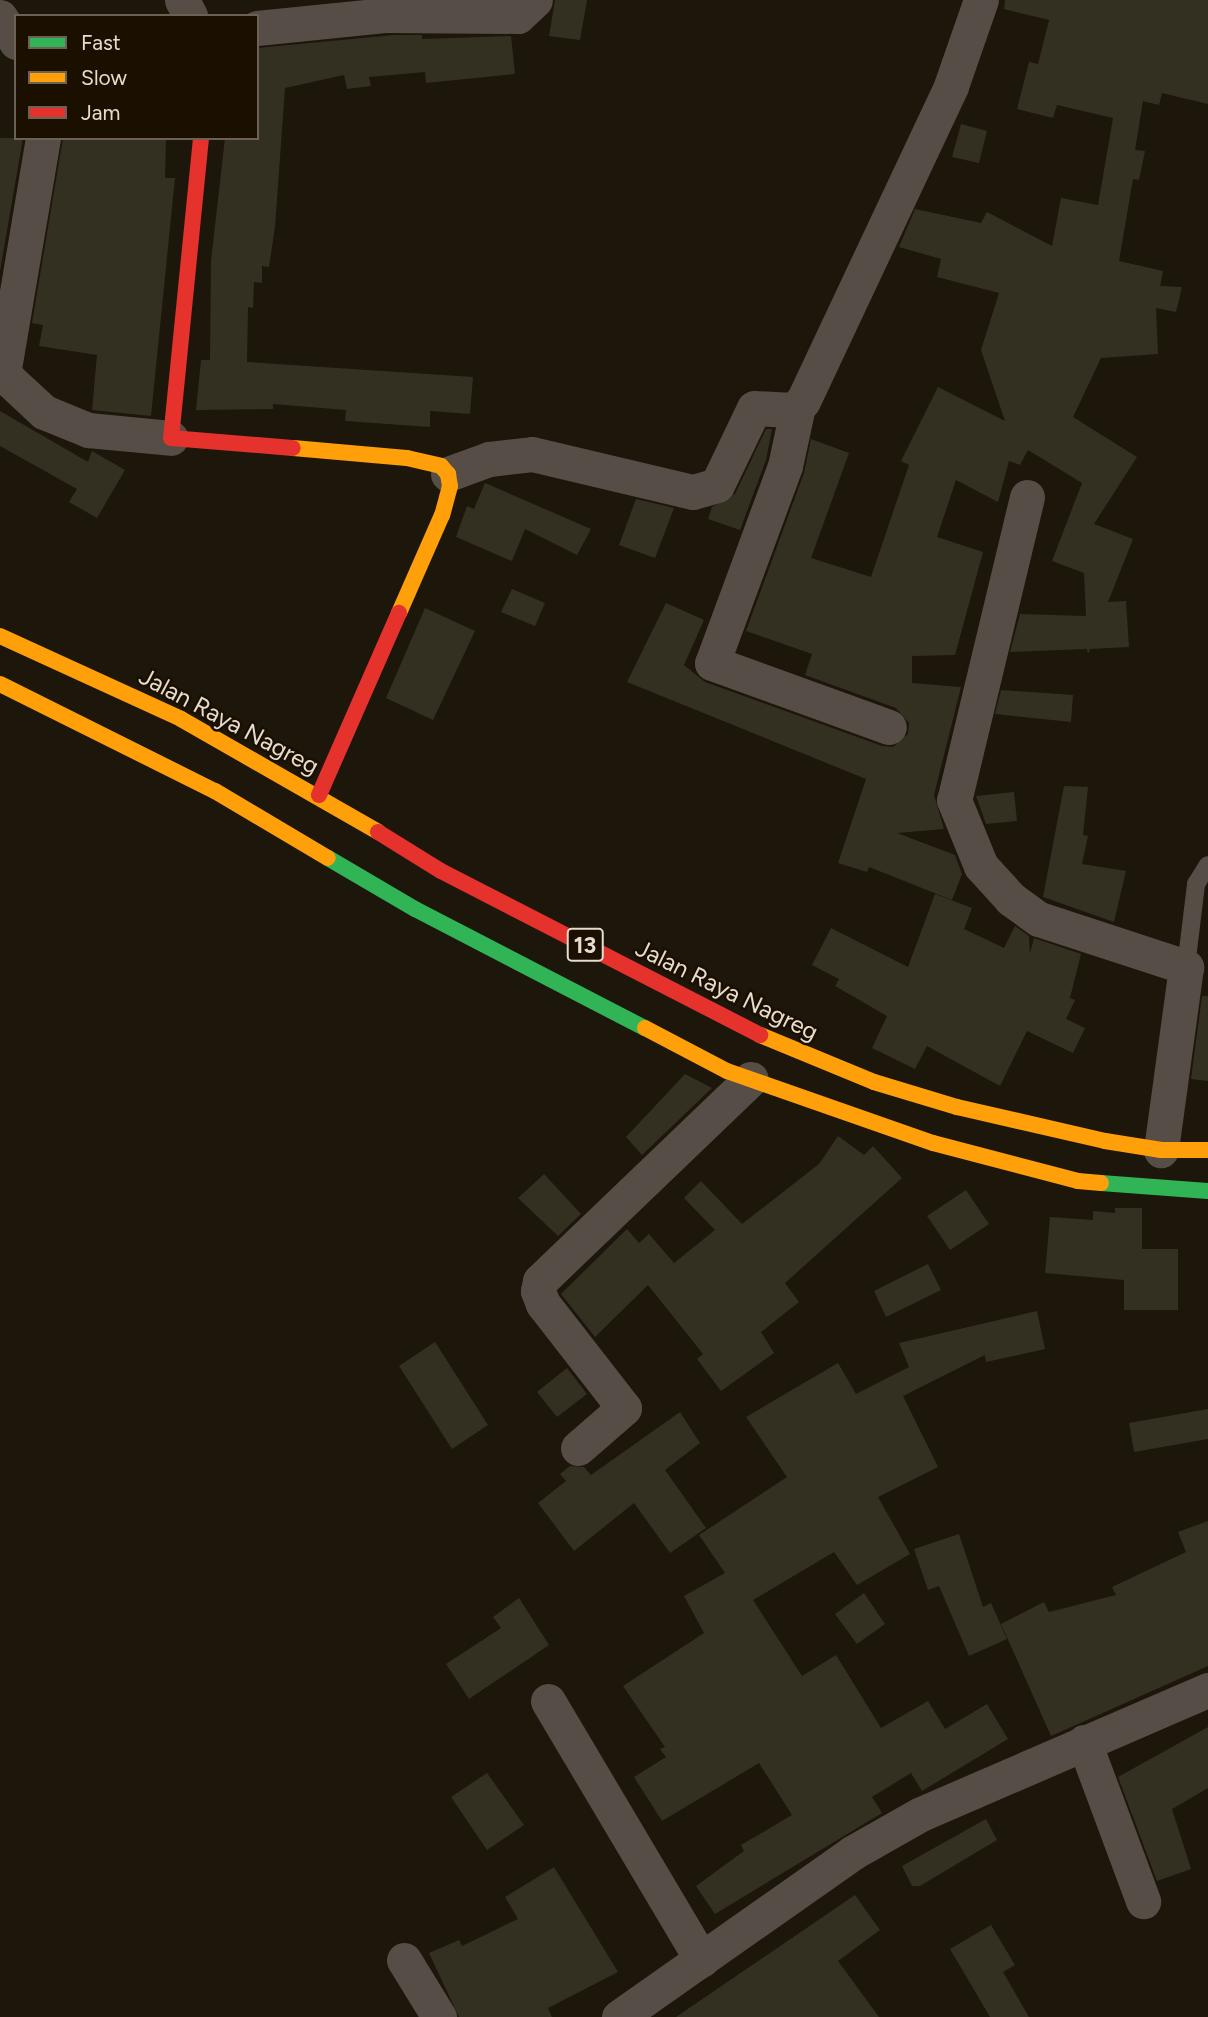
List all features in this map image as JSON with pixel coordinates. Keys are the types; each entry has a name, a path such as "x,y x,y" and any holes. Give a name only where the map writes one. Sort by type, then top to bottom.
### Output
{"main road":[{"path":"201,140 171,438 407,458 441,466 448,474 450,486 442,515 319,795"},
{"name":"Jalan Raya Nagreg","path":"0,636 181,719 319,795 441,871 781,1046 874,1082 957,1107 1161,1150 1208,1150"},
{"name":"13","path":"0,684 215,791 415,909 751,1079 933,1143 1054,1175 1153,1190 1208,1191"}],"street":[{"path":"259,28 385,7 518,16 535,0"},
{"path":"889,727 712,663 785,466 798,406 878,247 951,86 981,0"},
{"path":"0,17 14,39"},
{"path":"43,140 3,374 44,412 88,430 171,438"},
{"path":"448,474 489,459 532,454 693,492 705,491 723,474 754,408 778,411 798,406"},
{"path":"1027,497 954,800 958,817 981,866 1011,899 1039,919 1186,967 1161,1150"},
{"path":"578,1448 624,1408 543,1304 538,1291 540,1280 751,1079"},
{"path":"619,2017 852,1853 958,1794 1208,1690"},
{"path":"548,1701 702,1960"},
{"path":"1084,1742 1143,1901"},
{"path":"404,1960 439,2017"}],"lane":[{"path":"1186,967 1196,884 1208,865"}],"building":[{"path":"555,0 587,0 580,40 549,36"},
{"path":"1005,0 1208,0 1208,104 1162,93 1159,105 1143,101 1135,150 1145,151 1139,180 1133,179 1119,261 1163,271 1160,286 1182,287 1176,312 1156,308 1158,354 1101,358 1073,417 1137,457 1094,524 1133,539 1108,602 1126,601 1129,647 1090,649 1088,654 1087,649 1010,652 1020,614 1086,616 1084,573 1052,561 1082,483 1028,450 1020,465 1009,461 998,502 956,480 937,537 983,552 955,655 912,656 912,683 961,687 934,795 944,829 897,833 955,855 962,874 952,900 869,867 867,872 838,863 866,779 627,682 666,603 704,620 684,665 705,682 882,746 893,747 908,734 909,723 896,708 805,675 812,654 746,631 804,473 811,439 849,453 811,558 871,577 909,465 901,461 938,387 1005,421 981,350 999,293 937,277 941,259 899,247 915,209 981,223 987,212 1052,246 1061,198 1098,205 1113,118 1057,105 1053,118 1017,109 1029,62 1038,64 1049,20 1004,9"},
{"path":"394,35 422,35 422,39 511,36 515,74 426,83 425,72 369,77 371,86 347,89 344,75 285,88 275,227 269,267 262,266 262,283 254,282 253,308 248,307 247,362 473,377 470,414 430,411 430,427 345,421 346,410 273,404 273,409 196,410 201,360 210,360 211,261 225,140 259,140 259,48"},
{"path":"961,124 987,131 979,163 952,157"},
{"path":"0,138 14,138 23,140 0,271"},
{"path":"63,140 166,140 165,178 175,178 151,416 92,410 97,355 39,346 43,325 32,323"},
{"path":"0,411 88,462 92,451 125,470 97,518 69,502 77,489 0,446"},
{"path":"766,429 772,429 766,460 740,530 708,519 712,507 735,494"},
{"path":"485,483 591,529 577,555 525,529 512,561 456,537 467,506 474,509"},
{"path":"636,499 674,508 655,558 619,545"},
{"path":"512,589 545,603 535,626 501,612"},
{"path":"425,608 475,631 433,720 386,698"},
{"path":"1001,690 1073,695 1071,722 995,714"},
{"path":"1064,786 1088,787 1083,835 1088,836 1082,864 1126,871 1114,922 1043,897"},
{"path":"1014,792 1017,821 986,824 976,796"},
{"path":"935,894 972,908 964,929 1004,948 1015,926 1029,936 1030,953 1034,938 1081,954 1070,998 1075,1000 1066,1019 1085,1028 1073,1053 1027,1031 1000,1086 927,1046 915,1069 872,1048 887,1016 835,986 839,979 812,965 831,928 908,967"},
{"path":"1202,996 1208,996 1208,1081 1191,1079"},
{"path":"685,1074 712,1088 642,1155 626,1137"},
{"path":"838,1136 864,1155 873,1146 902,1178 785,1283 799,1302 761,1332 774,1353 721,1391 697,1359 703,1354 648,1285 595,1337 561,1294 627,1229 639,1243 649,1234 674,1263 715,1230 684,1198 701,1181 742,1224 819,1164"},
{"path":"544,1174 581,1214 558,1236 518,1198"},
{"path":"966,1190 989,1224 950,1250 927,1216"},
{"path":"1115,1208 1142,1208 1142,1249 1178,1249 1178,1310 1124,1310 1124,1280 1045,1273 1050,1217 1093,1220 1093,1211 1115,1213"},
{"path":"928,1264 941,1290 886,1317 874,1291"},
{"path":"1037,1311 1045,1349 986,1362 985,1355 903,1396 938,1467 878,1497 910,1554 857,1585 834,1552 753,1600 802,1676 836,1655 881,1728 928,1701 945,1729 987,1704 1008,1739 922,1791 911,1773 872,1797 882,1813 715,1914 696,1886 744,1851 741,1845 792,1815 759,1763 662,1821 634,1777 666,1757 660,1749 665,1747 623,1686 704,1633 684,1596 725,1573 699,1535 787,1477 746,1417 838,1363 856,1394 909,1367 899,1343"},
{"path":"435,1342 488,1425 452,1449 399,1366"},
{"path":"567,1368 587,1394 557,1417 537,1392"},
{"path":"1208,1409 1208,1439 1134,1452 1129,1423"},
{"path":"680,1412 700,1443 665,1470 706,1528 670,1553 634,1503 574,1551 538,1503 566,1481 560,1474 570,1466 584,1467 591,1475"},
{"path":"1208,1521 1208,1666 1051,1736 1001,1624 1044,1602 1049,1612 1116,1595 1112,1587 1186,1552 1178,1532"},
{"path":"959,1534 983,1607 991,1603 1007,1639 969,1656 939,1586 928,1590 914,1549"},
{"path":"864,1593 885,1624 857,1644 835,1614"},
{"path":"519,1598 549,1645 469,1699 446,1664 501,1628 493,1617"},
{"path":"1208,1727 1208,1788 1172,1809 1191,1869 1157,1881 1118,1777"},
{"path":"487,1773 524,1825 487,1850 451,1797"},
{"path":"986,1819 997,1840 920,1886 912,1886 902,1866"},
{"path":"554,1867 618,1972 548,2008 552,2017 459,2017 429,1953 459,1940 462,1946 518,1919 505,1897"},
{"path":"855,1895 880,1930 838,1961 879,2017 676,2017"},
{"path":"991,1925 1015,1965 1003,1972 1029,2017 990,2017 950,1949"}],"traffic: fast":[{"path":"328,858 415,909 645,1028"},
{"path":"1101,1183 1208,1191"}],"traffic: slow":[{"path":"293,448 407,458 441,466 448,474 450,486 442,515 399,613"},
{"path":"0,636 181,719 378,832"},
{"path":"0,684 215,791 328,858"},
{"path":"645,1028 727,1071 933,1143 1078,1181 1101,1183"},
{"path":"760,1035 874,1082 957,1107 1105,1141 1161,1150 1208,1150"}],"traffic: jam":[{"path":"201,140 171,438 293,448"},
{"path":"319,795 399,613"},
{"path":"378,832 441,871 760,1035"}]}
